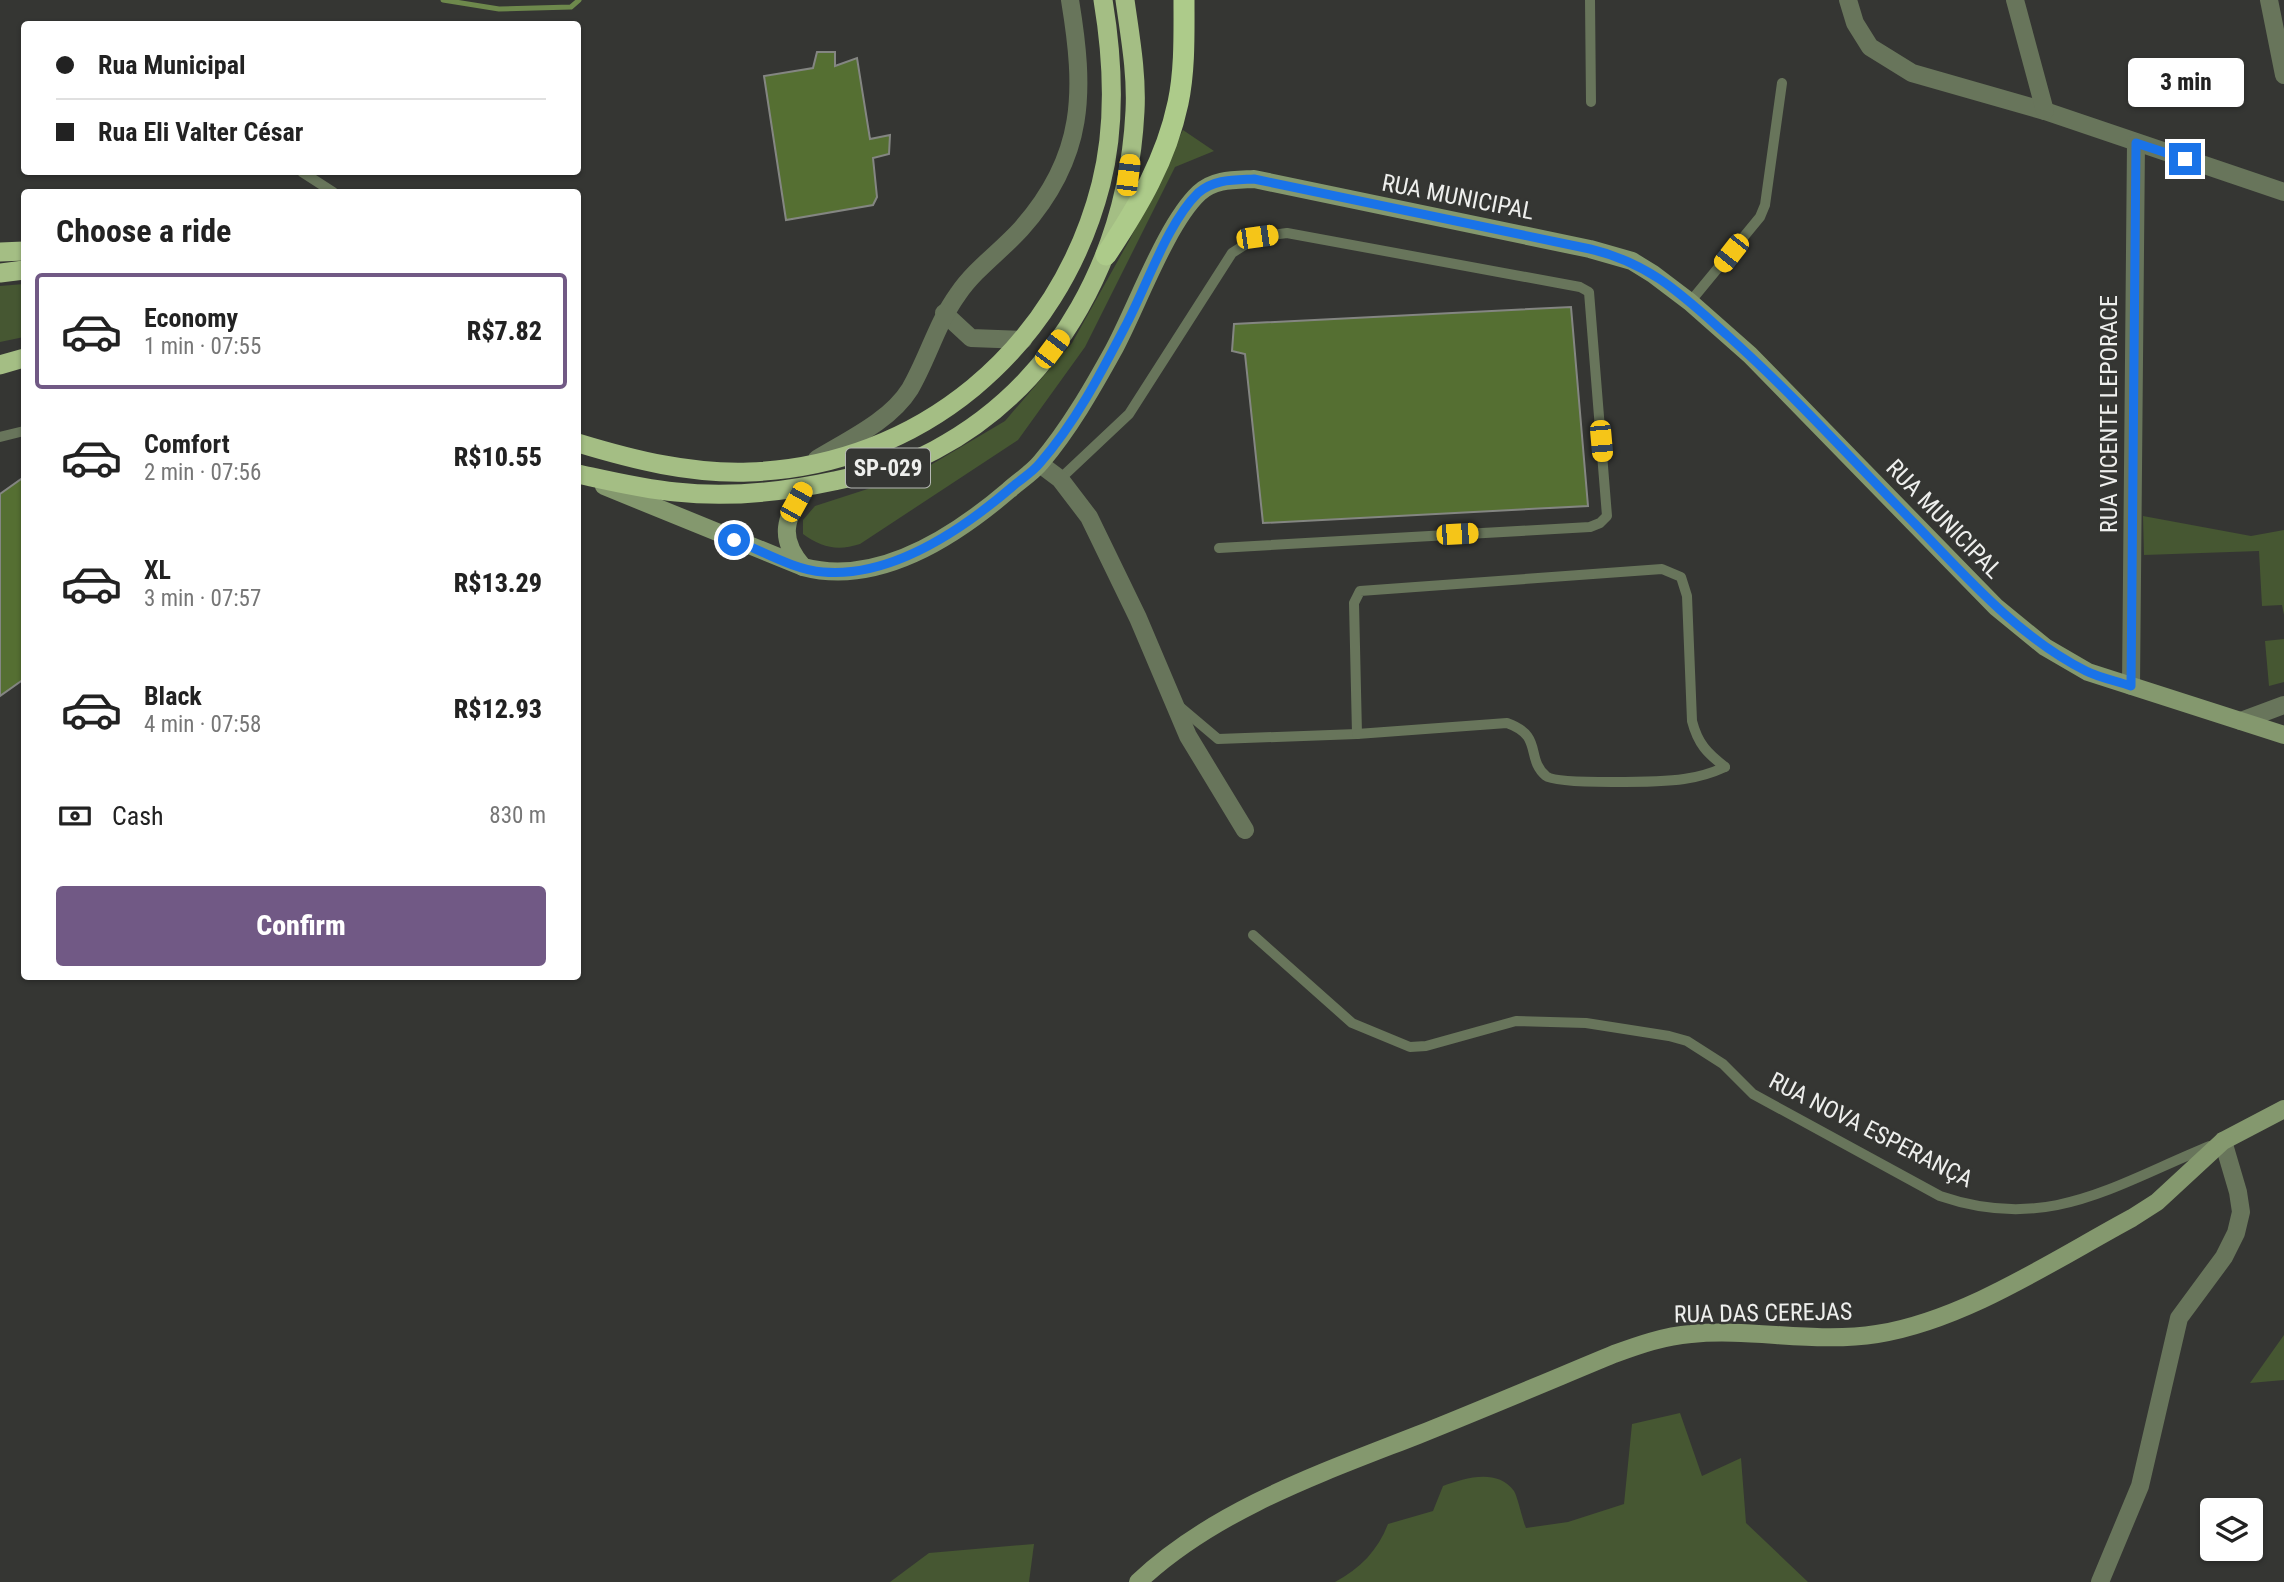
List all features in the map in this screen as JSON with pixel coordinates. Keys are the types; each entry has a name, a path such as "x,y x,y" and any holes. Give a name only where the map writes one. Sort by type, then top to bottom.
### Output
{"highway":[{"name":"SP-029","path":"581,444 639,461 692,470 749,472 806,466 880,444 940,414 984,381 1023,340 1060,287 1079,249 1102,182 1110,132 1111,49 1103,0"},
{"name":"SP-029","path":"581,476 678,493 734,494 804,487 882,471 934,451 1016,393 1076,317 1106,255 1128,175 1134,129 1133,53 1125,0"},
{"path":"1106,255 1130,219 1163,157 1179,102 1184,0"},
{"path":"0,252 21,251"},
{"path":"0,273 21,270"},
{"path":"0,357 21,356"},
{"path":"0,365 21,357"}],"main road":[{"name":"RUA MUNICIPAL","path":"581,476 803,567 823,572 870,567 934,545 989,508 1040,464 1087,396 1138,302 1166,242 1199,193 1216,183 1254,179 1621,257 1653,274 1690,302 1750,355 1996,607 2045,647 2088,672 2284,735"},
{"path":"803,567 792,553 787,537 788,516 804,487"},
{"name":"RUA DAS CEREJAS","path":"1138,1582 1164,1558 1230,1517 1331,1469 1634,1347 1692,1334 1839,1339 1879,1334 1957,1310 2132,1218 2157,1202 2224,1141 2284,1109"}],"street":[{"path":"806,466 870,426 909,390 944,313 967,281 1020,230 1042,204 1060,171 1078,116 1080,89 1077,44 1070,0"},
{"path":"1848,0 1862,37 1878,53 1912,73 2045,111 2284,192"},
{"path":"2015,0 2045,111"},
{"path":"2269,0 2284,75"},
{"name":"RUA VICENTE LEPORACE","path":"2131,686 2136,143"},
{"path":"944,313 971,338 1023,340"},
{"path":"1040,464 1060,479 1088,517 1138,618 1188,736 1245,830"},
{"path":"2241,721 2284,705"},
{"path":"2100,1582 2140,1486 2179,1318 2224,1257 2236,1233 2241,1212 2224,1141"}],"lane":[{"path":"1590,0 1591,102"},
{"path":"1690,302 1760,217 1765,205 1782,83"},
{"path":"307,175 328,189"},
{"path":"1060,479 1129,414 1232,253 1257,237 1287,233 1580,287 1588,292 1607,516 1600,523 1590,527 1219,548"},
{"path":"0,437 21,432"},
{"path":"1173,701 1218,738 1357,734 1507,723 1521,728 1534,744 1538,768 1548,778 1574,782 1680,780 1705,776 1726,767 1703,749 1697,739 1692,721 1687,596 1681,578 1662,569 1360,591 1354,603 1357,734"},
{"name":"RUA NOVA ESPERANÇA","path":"1253,935 1352,1023 1410,1047 1426,1046 1516,1021 1586,1023 1669,1035 1687,1041 1723,1064 1743,1086 1765,1101 1940,1196 1970,1206 2024,1209 2066,1205 2119,1188 2224,1141"}],"green space":[{"path":"1183,130 1214,151 1175,167 1085,347 1018,440 860,544 830,547 803,534 803,520 815,506 917,473 1005,421 1072,343 1130,239"},
{"path":"21,284 21,338 0,342 0,286"},
{"path":"2143,516 2251,536 2284,530 2284,615 2282,605 2262,606 2259,551 2144,555"},
{"path":"2284,639 2284,682 2269,686 2265,641"},
{"path":"2284,1335 2284,1380 2250,1383"},
{"path":"1680,1413 1702,1476 1741,1458 1746,1523 1808,1582 1335,1582 1367,1558 1388,1524 1433,1511 1443,1486 1461,1480 1490,1477 1507,1484 1515,1493 1526,1528 1568,1522 1624,1504 1632,1424"},
{"path":"1034,1544 1029,1582 890,1582 929,1553"}],"building":[{"path":"817,52 835,52 835,66 857,58 870,139 890,135 889,154 873,158 877,197 873,205 786,220 764,76 813,68"},
{"path":"1571,307 1588,506 1263,523 1245,354 1232,351 1234,324"},
{"path":"21,479 21,681 0,696 0,494"}],"waterway":[{"path":"443,0 499,9 571,7 579,0"}],"route":[{"path":"734,540 803,567 823,572 849,571 900,558 934,545 989,508 1040,464 1087,396 1113,351 1166,242 1192,201 1199,193 1216,183 1254,179 1590,249 1621,257 1643,268 1690,302 1750,355 1996,607 2045,647 2088,672 2131,686 2136,143 2185,159"}]}
